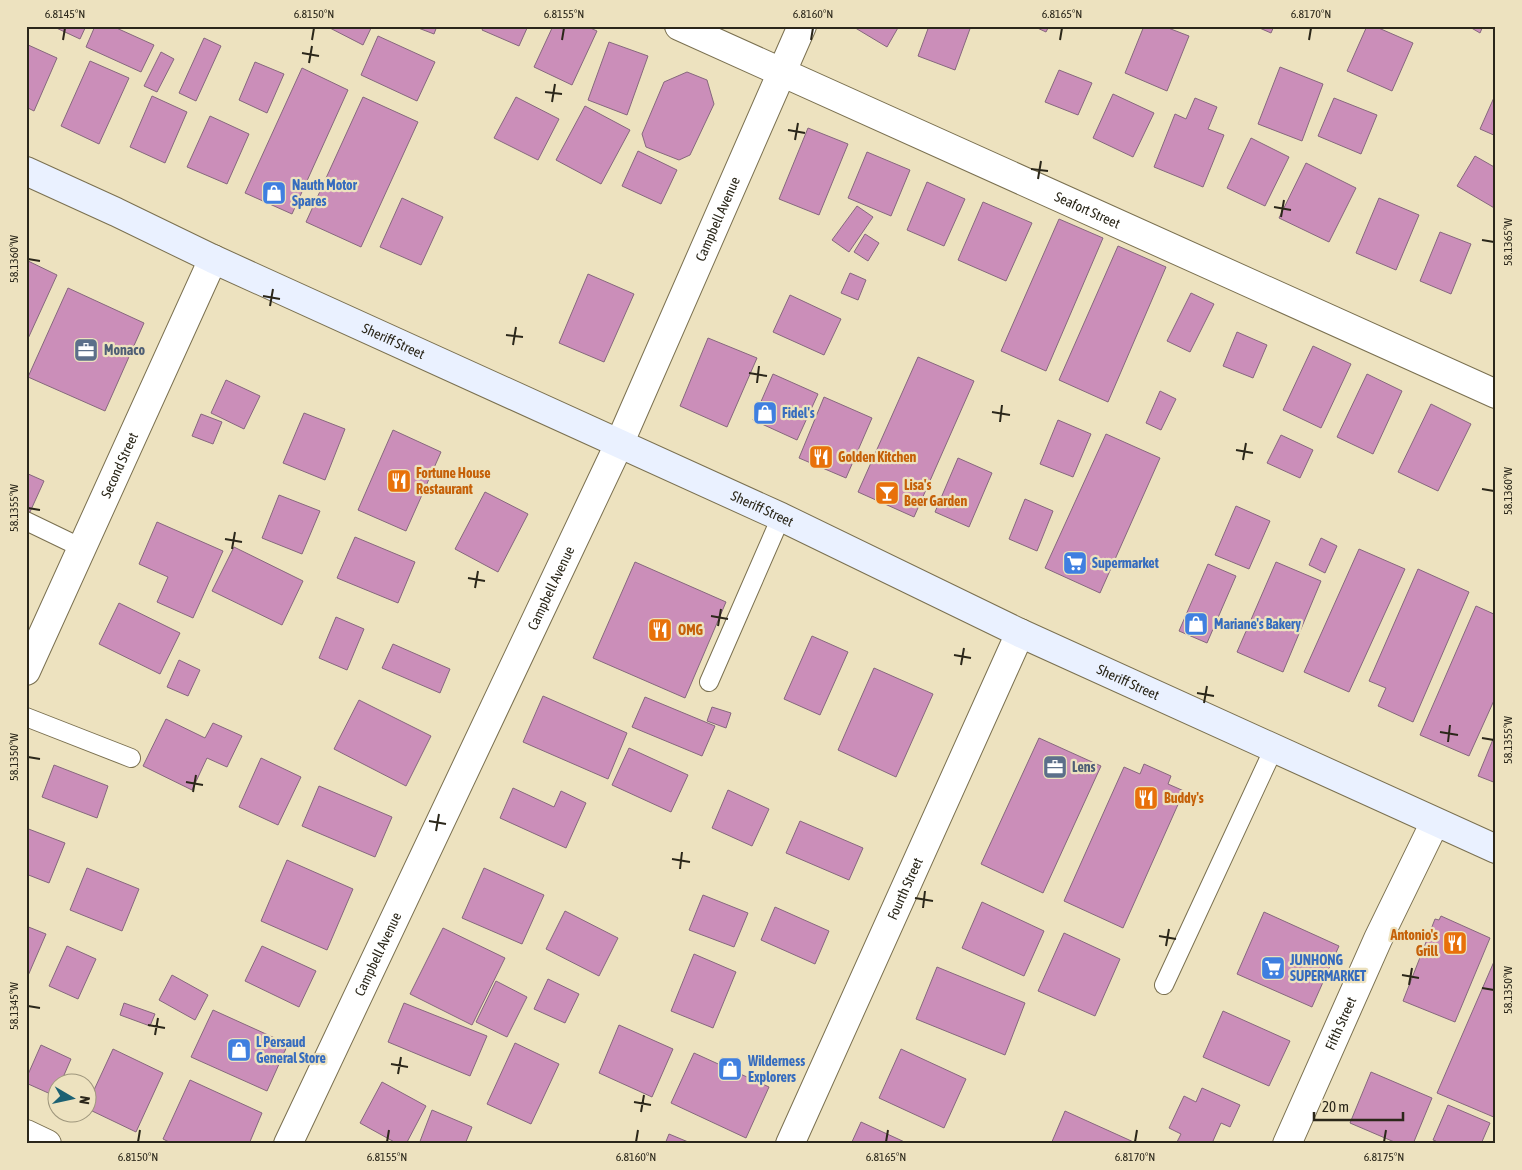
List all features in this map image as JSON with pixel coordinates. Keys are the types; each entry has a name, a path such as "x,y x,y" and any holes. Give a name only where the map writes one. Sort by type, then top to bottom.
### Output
{"main road":[{"name":"Sheriff Street","path":"26,171 214,259 620,442 781,517 1020,633 1496,849"}],"street":[{"name":"Seafort Street","path":"679,26 1496,394"},
{"name":"Campbell Avenue","path":"288,1144 620,442 802,26"},
{"name":"Second Street","path":"26,671 214,259"},
{"name":"Fourth Street","path":"790,1144 1020,633"},
{"name":"Fifth Street","path":"1287,1144 1378,939 1435,822"},
{"path":"26,1134 47,1144"}],"lane":[{"path":"709,682 781,517"},
{"path":"26,521 82,548"},
{"path":"26,717 131,758"},
{"path":"1164,985 1274,748"}],"building":[{"path":"52,26 86,26 80,39"},
{"path":"95,26 112,26 154,45 141,72 86,47"},
{"path":"326,26 372,26 363,45"},
{"path":"413,26 437,26 434,34"},
{"path":"484,26 528,26 519,46 482,30"},
{"path":"553,26 586,26 597,31 572,85 534,67"},
{"path":"852,26 899,26 887,47"},
{"path":"929,26 971,26 955,70 918,56"},
{"path":"1033,26 1049,26 1046,32"},
{"path":"1144,26 1163,26 1189,36 1167,91 1125,73"},
{"path":"1255,26 1274,26 1271,33"},
{"path":"1367,26 1374,26 1413,43 1392,91 1347,71"},
{"path":"1468,26 1483,26 1480,33"},
{"path":"378,36 435,62 417,101 361,75"},
{"path":"204,38 221,46 196,101 179,93"},
{"path":"609,42 648,56 627,115 588,100"},
{"path":"26,44 57,58 34,111 26,107"},
{"path":"161,52 174,59 157,92 144,86"},
{"path":"90,61 129,78 99,144 61,126"},
{"path":"255,62 284,74 267,113 239,100"},
{"path":"1280,67 1323,84 1302,141 1258,124"},
{"path":"302,68 348,90 292,214 245,193"},
{"path":"1059,70 1092,83 1078,115 1045,102"},
{"path":"687,72 707,80 714,104 690,155 679,160 646,147 642,134 664,82"},
{"path":"1496,93 1496,136 1480,129"},
{"path":"1113,94 1154,113 1133,157 1093,138"},
{"path":"152,96 187,112 165,163 130,147"},
{"path":"363,97 418,122 361,247 306,222"},
{"path":"516,97 559,119 538,160 494,138"},
{"path":"1195,98 1217,107 1208,129 1224,135 1203,187 1154,167 1175,114 1186,119"},
{"path":"1334,98 1377,115 1361,154 1318,136"},
{"path":"585,106 630,130 601,184 556,160"},
{"path":"210,116 249,134 227,184 187,167"},
{"path":"808,128 848,144 819,215 779,199"},
{"path":"1251,138 1289,157 1265,206 1227,188"},
{"path":"638,151 677,170 661,204 622,186"},
{"path":"867,152 910,170 891,216 848,198"},
{"path":"1475,156 1496,168 1496,209 1457,186"},
{"path":"1306,163 1356,188 1329,242 1279,218"},
{"path":"927,182 965,199 944,246 907,230"},
{"path":"402,198 443,217 421,265 380,247"},
{"path":"1379,198 1419,215 1396,270 1356,253"},
{"path":"983,202 1032,223 1006,281 958,260"},
{"path":"857,206 873,217 849,252 832,240"},
{"path":"1059,219 1103,238 1046,371 1001,351"},
{"path":"1440,232 1471,244 1451,294 1420,281"},
{"path":"865,234 879,243 868,261 854,252"},
{"path":"1118,246 1166,267 1108,402 1059,380"},
{"path":"26,260 57,275 26,343"},
{"path":"850,273 866,280 858,300 841,293"},
{"path":"588,274 634,294 604,362 559,343"},
{"name":"Monaco","path":"68,288 144,323 105,411 28,377"},
{"path":"1191,293 1214,304 1190,352 1167,341"},
{"path":"790,295 841,319 824,355 773,332"},
{"path":"1237,332 1267,345 1253,378 1223,366"},
{"path":"708,338 757,358 727,427 680,406"},
{"path":"1313,346 1351,364 1321,428 1283,410"},
{"path":"918,357 974,381 914,517 858,492"},
{"path":"773,374 818,394 797,440 753,420"},
{"path":"1367,374 1402,391 1373,454 1337,437"},
{"path":"226,380 260,396 244,429 211,413"},
{"path":"1160,391 1176,399 1161,430 1146,423"},
{"path":"824,397 872,418 846,478 799,458"},
{"path":"1431,404 1471,424 1438,491 1398,472"},
{"path":"304,413 345,429 325,480 283,463"},
{"path":"201,414 222,422 213,444 192,436"},
{"path":"1058,420 1091,434 1073,477 1040,464"},
{"name":"Fortune House Restaurant","path":"393,430 441,452 406,531 358,510"},
{"path":"1106,434 1160,458 1100,593 1045,568"},
{"path":"1281,435 1313,450 1300,478 1267,463"},
{"path":"958,458 992,473 969,527 935,512"},
{"path":"26,473 44,481 30,512 26,511"},
{"path":"485,492 528,514 498,572 455,549"},
{"path":"279,495 320,511 302,554 262,538"},
{"path":"1025,499 1053,511 1037,551 1009,539"},
{"path":"1236,506 1270,521 1249,569 1215,555"},
{"path":"157,522 223,551 193,618 157,602 168,577 139,564"},
{"path":"355,537 415,562 398,603 337,578"},
{"path":"1321,538 1337,546 1325,573 1309,565"},
{"path":"234,547 303,581 282,625 212,591"},
{"path":"1359,549 1405,569 1349,692 1304,672"},
{"name":"OMG","path":"635,562 726,602 685,698 593,658"},
{"path":"1276,562 1321,581 1283,672 1237,652"},
{"path":"1208,564 1236,576 1207,643 1179,631"},
{"path":"1418,569 1469,592 1413,722 1378,706 1386,688 1369,681"},
{"path":"119,603 180,633 160,674 99,644"},
{"path":"1476,606 1496,615 1496,696 1469,756 1420,735"},
{"path":"336,617 364,629 347,670 319,658"},
{"path":"812,636 848,652 820,715 784,699"},
{"path":"393,644 450,669 440,693 382,668"},
{"path":"179,660 200,670 188,696 167,687"},
{"path":"874,668 933,694 896,777 838,750"},
{"path":"543,696 627,733 608,779 523,742"},
{"path":"645,697 715,726 702,756 632,727"},
{"path":"359,700 431,736 406,786 334,749"},
{"path":"712,707 731,713 726,728 707,721"},
{"path":"166,719 205,738 213,723 242,736 227,767 207,758 192,790 143,766"},
{"path":"1496,732 1496,783 1478,776"},
{"path":"1039,738 1101,766 1043,893 981,864"},
{"path":"629,748 688,775 671,812 612,785"},
{"path":"261,758 301,777 278,825 239,807"},
{"path":"1144,764 1171,776 1168,784 1184,791 1123,928 1064,901 1124,767 1140,774"},
{"path":"54,765 108,786 97,818 42,797"},
{"path":"319,786 392,817 375,857 302,826"},
{"path":"513,788 554,807 561,791 586,803 566,848 500,818"},
{"path":"728,790 769,809 752,846 712,828"},
{"path":"800,821 863,848 849,880 786,853"},
{"path":"26,828 65,843 49,883 26,874"},
{"path":"287,860 353,889 327,950 261,921"},
{"path":"87,868 139,889 122,931 70,910"},
{"path":"484,868 544,895 522,944 462,918"},
{"path":"703,895 748,913 734,947 689,930"},
{"path":"982,902 1044,931 1024,976 962,948"},
{"path":"775,907 829,931 815,964 761,940"},
{"path":"565,911 618,938 599,976 546,949"},
{"path":"1264,912 1339,946 1312,1007 1237,974"},
{"path":"1441,916 1490,938 1455,1022 1403,1001 1435,919 1439,920"},
{"path":"26,926 46,934 27,978 26,978"},
{"path":"443,928 505,958 472,1025 410,994"},
{"path":"1064,933 1120,959 1095,1016 1038,991"},
{"path":"67,946 96,959 78,999 49,986"},
{"path":"262,946 316,971 299,1007 245,981"},
{"path":"694,954 736,972 713,1028 671,1011"},
{"path":"1496,957 1496,1118 1437,1093"},
{"path":"937,967 1025,1003 1005,1055 916,1019"},
{"path":"172,975 208,995 195,1020 159,1000"},
{"path":"548,979 579,994 565,1023 534,1009"},
{"path":"496,981 527,997 507,1037 476,1022"},
{"path":"124,1003 155,1014 150,1026 120,1015"},
{"path":"404,1003 487,1036 470,1076 388,1042"},
{"name":"L Persaud General Store","path":"213,1010 288,1044 267,1091 191,1057"},
{"path":"1223,1011 1290,1041 1269,1086 1203,1057"},
{"path":"619,1025 673,1049 652,1097 599,1073"},
{"path":"515,1043 559,1064 531,1124 487,1104"},
{"path":"41,1045 71,1059 65,1072 48,1072 48,1093 26,1083"},
{"path":"113,1049 163,1073 136,1132 98,1114 98,1081"},
{"path":"901,1049 966,1079 944,1128 879,1098"},
{"path":"694,1053 769,1087 746,1138 671,1103"},
{"path":"1371,1072 1432,1098 1413,1144 1399,1144 1350,1123"},
{"path":"190,1080 262,1113 249,1144 173,1144 163,1139"},
{"path":"382,1082 426,1106 406,1144 398,1144 360,1123"},
{"path":"1202,1088 1240,1105 1230,1127 1221,1123 1213,1141 1220,1144 1176,1144 1181,1134 1169,1128 1184,1096 1196,1102"},
{"path":"1448,1105 1490,1123 1481,1144 1435,1144 1436,1141 1433,1140"},
{"path":"432,1110 472,1127 465,1144 419,1144"},
{"path":"1065,1111 1138,1144 1051,1144"},
{"path":"861,1122 909,1144 851,1144"},
{"path":"669,1134 693,1144 665,1144"}],"place":[{"name":"Nauth Motor Spares","path":"274,193"},
{"name":"Monaco","path":"86,350"},
{"name":"Fidel's","path":"765,413"},
{"name":"Golden Kitchen","path":"821,457"},
{"name":"Fortune House Restaurant","path":"399,481"},
{"name":"Lisa's Beer Garden","path":"887,493"},
{"name":"Supermarket","path":"1075,563"},
{"name":"Mariane's Bakery","path":"1196,624"},
{"name":"OMG","path":"660,630"},
{"name":"Lens","path":"1055,767"},
{"name":"Buddy's","path":"1146,798"},
{"name":"Antonio's Grill","path":"1455,943"},
{"name":"JUNHONG SUPERMARKET","path":"1273,968"},
{"name":"L Persaud General Store","path":"239,1050"},
{"name":"Wilderness Explorers","path":"730,1069"}]}
